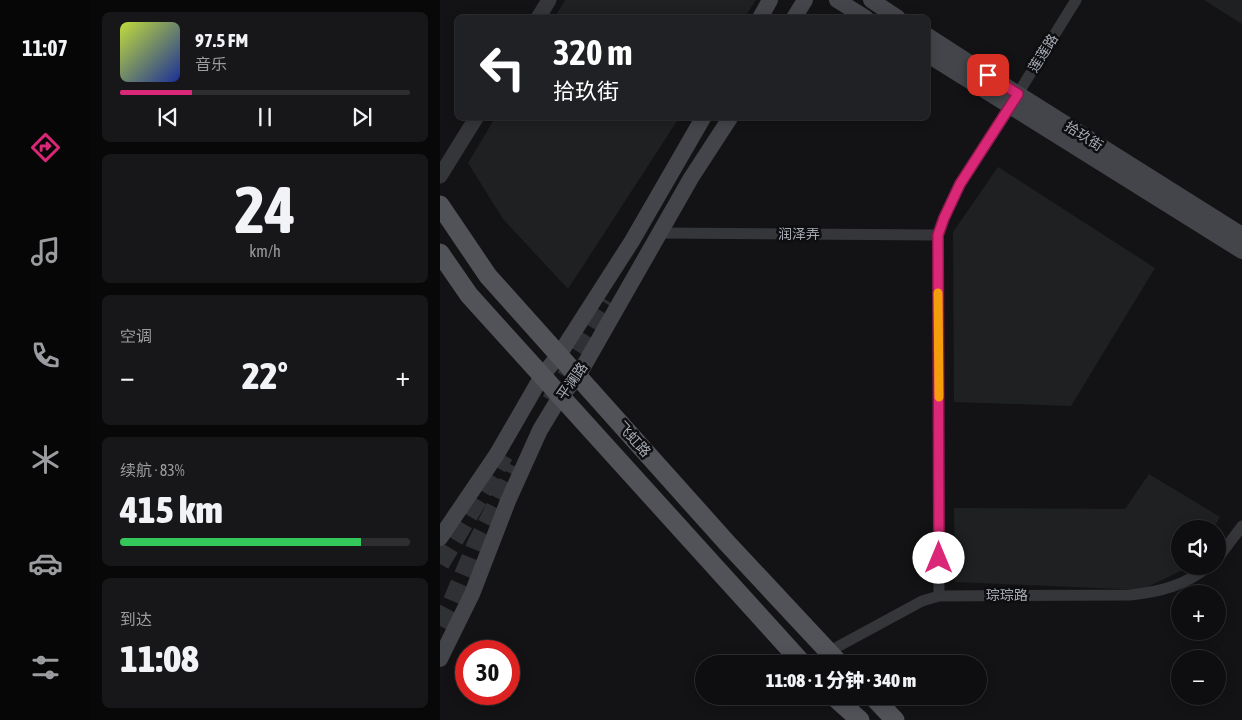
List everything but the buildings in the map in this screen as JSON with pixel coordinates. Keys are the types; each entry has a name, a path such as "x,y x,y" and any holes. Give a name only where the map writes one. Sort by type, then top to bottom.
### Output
{"main road":[{"path":"762,15 770,0"},
{"path":"796,15 805,0"},
{"path":"838,0 861,15"},
{"path":"871,0 894,15"},
{"name":"拾玖街","path":"930,37 1014,100 1242,251"},
{"name":"拾玖街","path":"930,56 1014,100 1242,235"},
{"name":"平澜路","path":"440,538 497,454 542,376 559,355 632,241 702,120"},
{"name":"平澜路","path":"440,658 472,594 508,501 540,430 560,396 578,376 691,178 729,120"},
{"name":"飞虹路","path":"440,205 488,276 727,543 824,655"},
{"name":"飞虹路","path":"440,253 469,295 795,655"},
{"path":"843,705 860,720"},
{"path":"881,705 895,720"}],"street":[{"path":"540,15 549,0"},
{"name":"莲莲路","path":"939,596 938,235 960,184 1076,0"},
{"path":"440,176 475,120"},
{"name":"润泽弄","path":"660,233 938,235"},
{"path":"1226,547 1242,526"},
{"name":"琮琮路","path":"836,655 922,602 939,596 1146,594 1180,585 1197,575"}],"shaded area":[{"path":"565,0 756,0 746,15 556,15"},
{"path":"1204,0 1242,0 1242,24"},
{"path":"494,120 678,120 568,289 503,219 468,163"},
{"path":"998,167 1155,268 1071,406 954,402 953,232"},
{"path":"1149,474 1220,517 1218,520 1171,520 1172,575 1141,590 955,582 954,508 1125,509"}],"tunnel":[{"path":"551,401 611,303"},
{"path":"440,564 504,455"},
{"path":"440,626 477,543 516,467"}],"slow traffic":[{"path":"938,293 939,397"}],"route":[{"path":"939,558 938,235 960,184 1018,94 988,75"}]}
